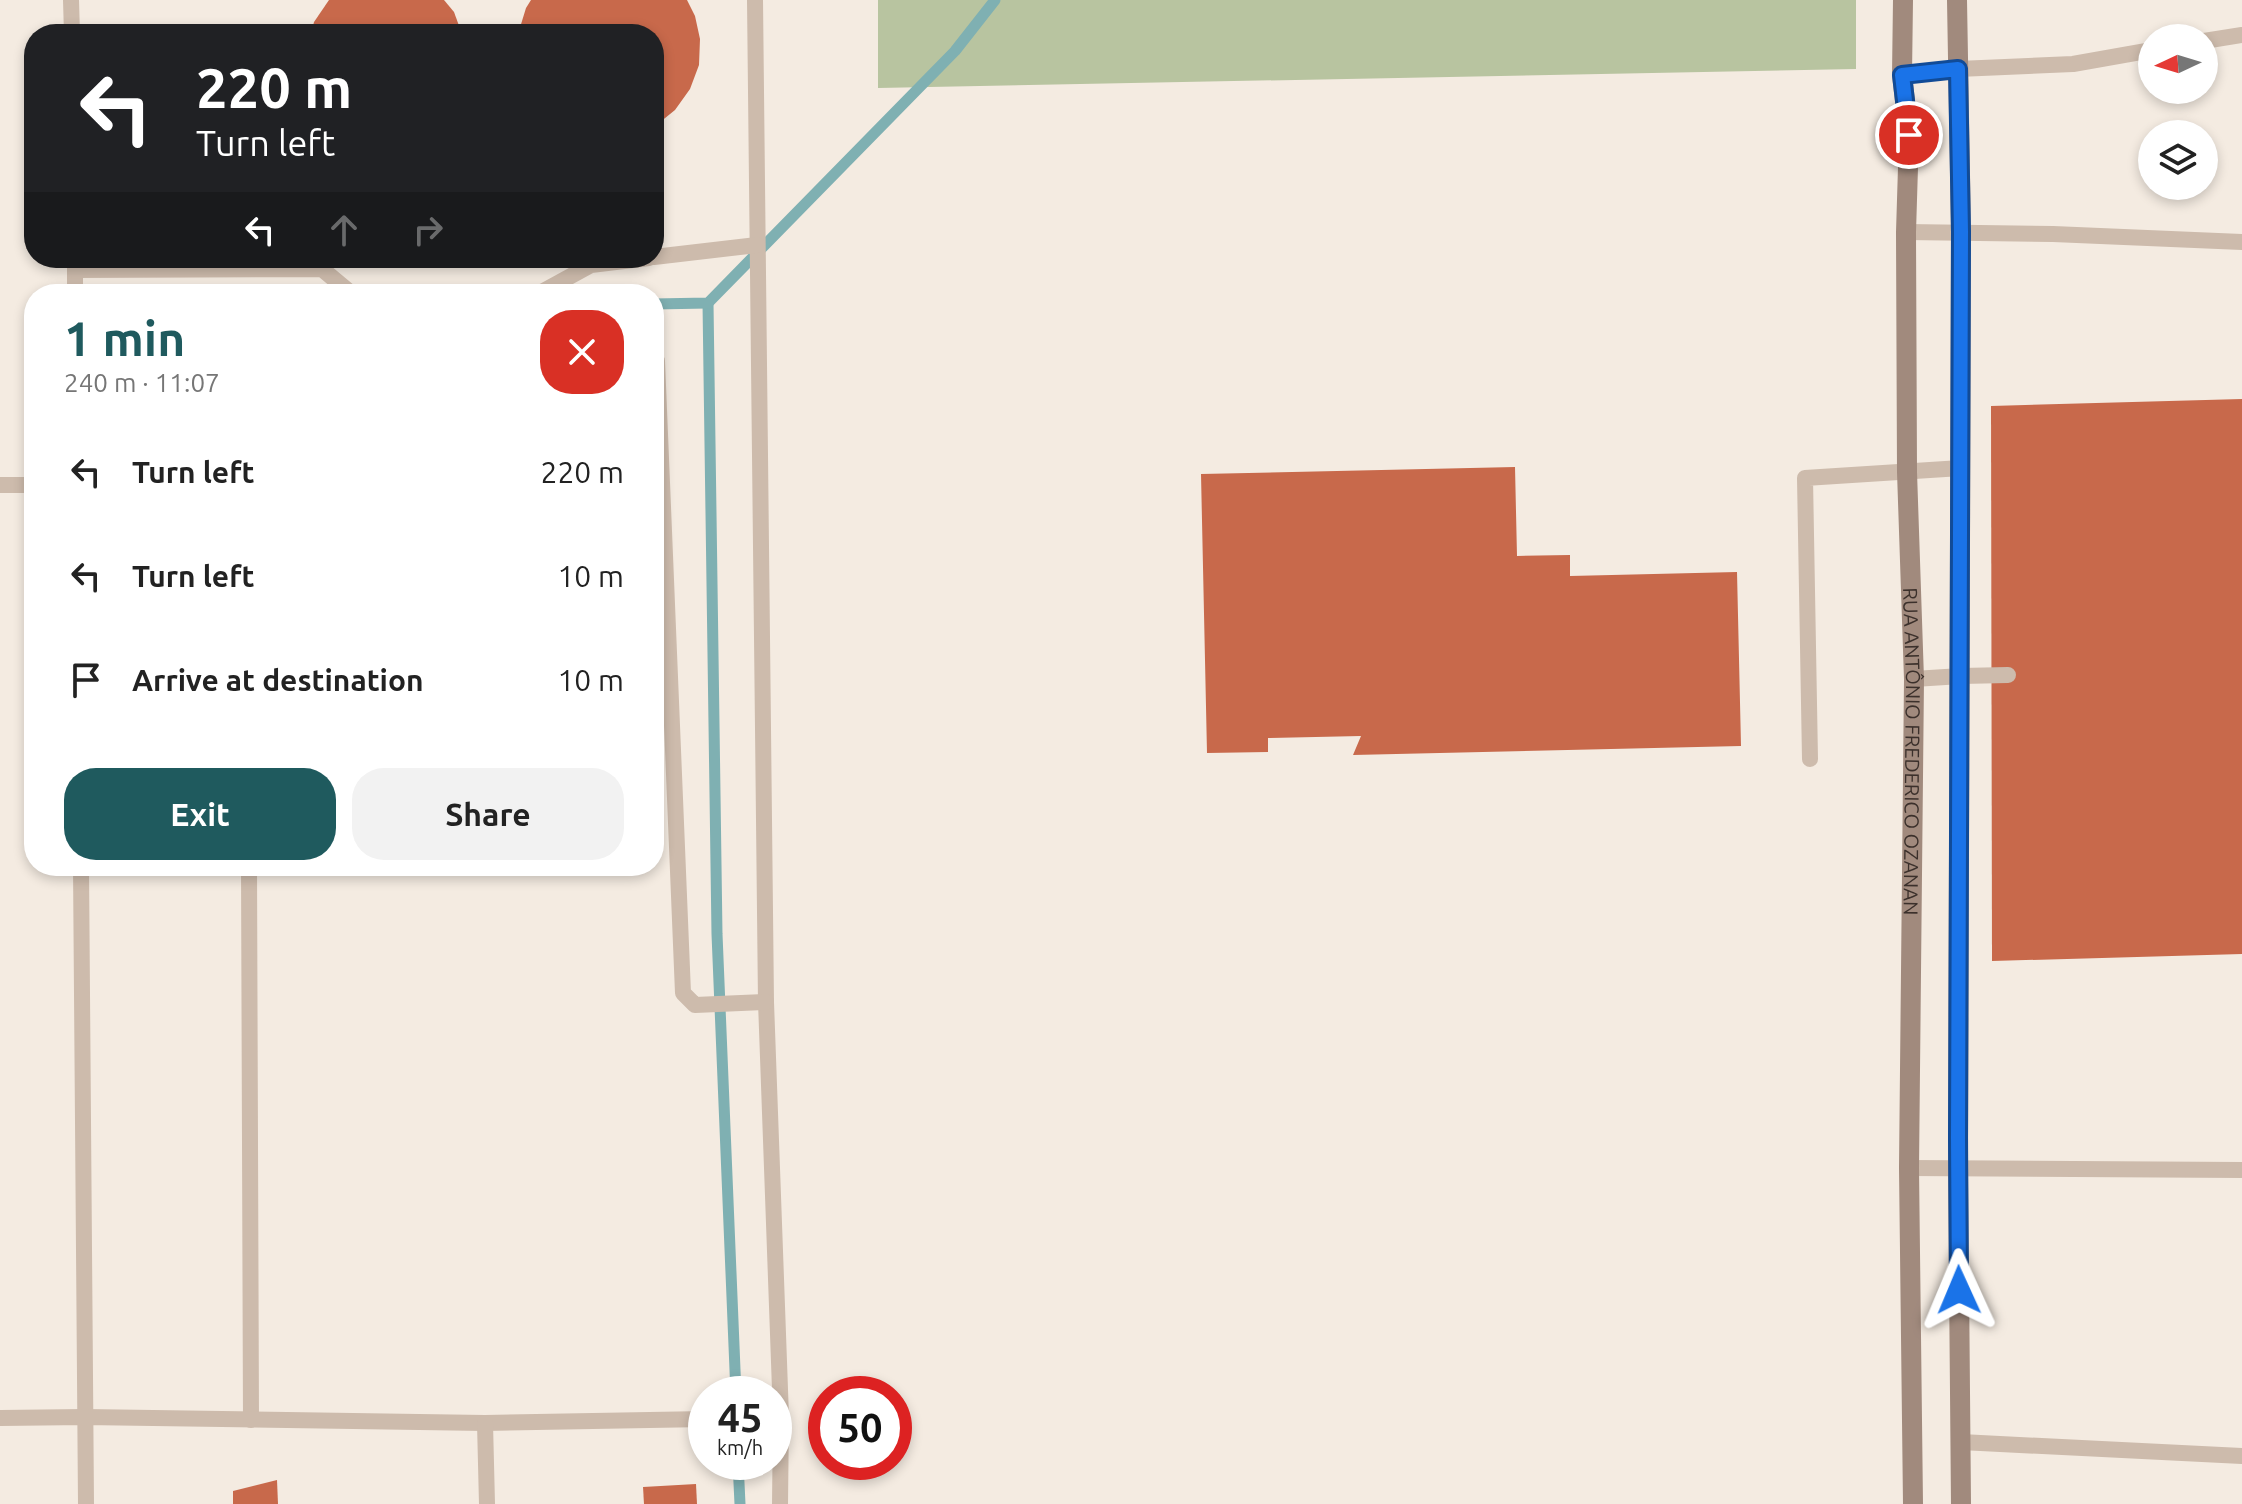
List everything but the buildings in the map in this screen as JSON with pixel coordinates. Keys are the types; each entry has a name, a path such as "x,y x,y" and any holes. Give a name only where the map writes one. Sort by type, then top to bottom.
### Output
{"main road":[{"name":"RUA ANTÔNIO FREDERICO OZANAN","path":"1903,0 1902,75 1909,135 1906,232 1907,472 1914,679 1909,1168 1913,1504"},
{"path":"1957,0 1961,232 1958,1168 1961,1504"}],"lane":[{"path":"71,0 72,24"},
{"path":"755,0 766,1002 776,1376"},
{"path":"2218,39 2242,35"},
{"path":"1902,75 2073,64 2138,52"},
{"path":"1906,232 2242,242"},
{"path":"664,257 757,245"},
{"path":"273,268 322,269 340,284"},
{"path":"556,284 586,268"},
{"path":"1810,759 1805,478 1961,468"},
{"path":"0,485 24,485"},
{"path":"664,531 683,993 695,1005 766,1002"},
{"path":"1914,679 2008,675"},
{"path":"81,876 86,1504"},
{"path":"249,876 251,1420"},
{"path":"1909,1168 2242,1170"},
{"path":"0,1418 485,1423 688,1419"},
{"path":"485,1423 487,1504"},
{"path":"1961,1442 2242,1456"},
{"path":"779,1480 780,1504"}],"green space":[{"path":"878,0 1856,0 1856,69 878,88"}],"waterway":[{"path":"664,304 708,303 955,51 995,0"},
{"path":"708,303 717,934 735,1376"},
{"path":"739,1480 740,1504"}],"route":[{"path":"1909,135 1902,75 1958,69 1961,232 1959,1290"}]}
